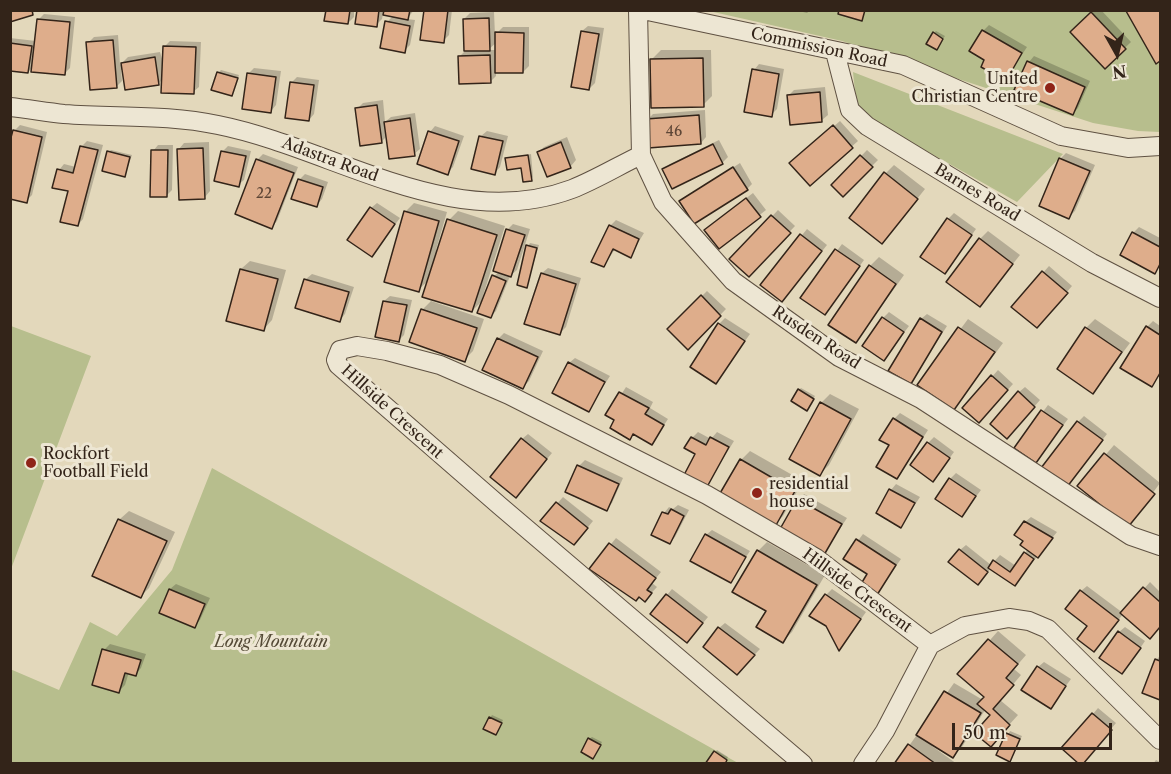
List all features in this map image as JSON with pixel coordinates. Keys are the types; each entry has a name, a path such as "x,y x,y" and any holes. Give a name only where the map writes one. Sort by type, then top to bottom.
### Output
{"street":[{"name":"Commission Road","path":"640,10 903,65 1061,136 1128,148 1161,146"},
{"name":"Rusden Road","path":"640,10 641,155 663,202 733,281 839,357 921,399 1131,536 1161,546"},
{"name":"Barnes Road","path":"835,52 850,110 867,126 1092,263 1161,298"},
{"name":"Adastra Road","path":"10,107 65,114 162,117 215,124 258,133 394,184 461,201 528,199 571,189 641,155"},
{"name":"Hillside Crescent","path":"803,764 338,365 336,360 340,350 350,346 367,347 429,362 520,400 707,495 816,558 930,645"},
{"path":"863,764 885,730 930,645 965,626 1009,618 1029,621 1048,629 1161,740"}],"green space":[{"path":"709,11 1160,11 1160,132 1138,131 1093,123 842,41"},
{"path":"853,72 1063,154 1017,202 857,112"},
{"name":"Rockfort Football Field","path":"10,326 91,356 11,569"},
{"name":"Long Mountain","path":"212,468 738,763 11,763 10,669 59,690 90,622 117,636 172,570"}],"building":[{"path":"10,10 32,10 33,15 10,22"},
{"path":"326,10 350,10 348,24 324,21"},
{"path":"357,10 379,10 377,27 355,24"},
{"path":"384,10 410,10 408,20 383,15"},
{"path":"424,10 448,10 444,43 420,40"},
{"path":"839,10 865,10 862,21 838,14"},
{"path":"1160,10 1160,61 1156,64 1126,11"},
{"path":"1091,12 1126,49 1105,69 1070,32"},
{"path":"489,18 490,51 464,51 463,19"},
{"path":"37,19 70,22 65,75 31,72"},
{"path":"385,21 410,26 405,53 380,48"},
{"path":"982,30 1022,53 1006,81 981,67 984,60 969,51"},
{"path":"581,31 599,34 589,90 571,87"},
{"path":"495,32 524,33 523,73 495,73"},
{"path":"933,32 943,39 937,50 926,44"},
{"path":"113,40 117,88 90,90 86,42"},
{"path":"10,43 32,46 28,73 10,71"},
{"path":"163,46 196,47 194,94 161,93"},
{"path":"490,55 491,83 459,84 458,56"},
{"path":"155,57 159,85 125,90 121,63"},
{"path":"703,58 704,107 651,108 650,59"},
{"name":"United Christian Centre","path":"1027,61 1085,87 1073,115 1014,90"},
{"path":"752,69 779,74 772,117 744,112"},
{"path":"217,72 238,78 232,96 211,90"},
{"path":"247,73 276,77 271,113 242,109"},
{"path":"290,82 314,85 309,121 285,118"},
{"path":"820,92 822,122 790,125 787,95"},
{"path":"377,105 382,143 360,146 355,108"},
{"path":"699,115 701,144 648,148 646,119"},
{"path":"410,118 415,156 389,159 384,122"},
{"path":"833,125 853,148 810,186 789,163"},
{"path":"13,130 42,137 27,203 10,199 10,141"},
{"path":"428,131 459,141 448,175 417,164"},
{"path":"479,136 503,141 495,175 471,169"},
{"path":"561,142 571,168 547,177 537,152"},
{"path":"713,144 723,164 672,189 662,169"},
{"path":"80,146 98,150 78,226 60,222 68,191 52,188 57,169 73,173"},
{"path":"203,148 205,199 179,200 177,149"},
{"path":"151,150 168,150 167,197 150,197"},
{"path":"107,151 130,157 125,177 102,171"},
{"path":"221,151 246,156 239,187 214,181"},
{"path":"528,155 532,181 523,182 521,168 507,170 505,158"},
{"path":"860,155 873,167 843,197 831,185"},
{"path":"1059,158 1090,171 1069,219 1039,206"},
{"path":"256,159 294,173 272,229 235,214"},
{"path":"733,167 748,190 694,224 679,201"},
{"path":"884,172 918,199 882,244 849,218"},
{"path":"298,179 323,187 317,207 291,199"},
{"path":"746,198 761,217 719,249 704,230"},
{"path":"370,207 395,224 372,257 347,240"},
{"path":"404,211 439,221 419,292 384,282"},
{"path":"771,215 791,233 749,277 729,259"},
{"path":"947,218 972,235 945,274 920,257"},
{"path":"447,219 497,235 472,312 422,297"},
{"path":"609,225 639,239 631,258 613,249 604,267 591,262"},
{"path":"506,229 525,235 511,277 493,271"},
{"path":"1132,232 1160,247 1160,264 1155,274 1120,255"},
{"path":"800,234 822,251 782,302 760,285"},
{"path":"979,238 1013,264 980,307 946,282"},
{"path":"526,245 537,248 527,288 517,285"},
{"path":"835,249 860,266 825,315 800,298"},
{"path":"869,265 896,284 856,343 828,325"},
{"path":"240,269 278,279 264,331 226,321"},
{"path":"1042,271 1068,293 1037,328 1011,307"},
{"path":"541,273 576,284 560,335 524,324"},
{"path":"492,275 506,281 491,318 477,313"},
{"path":"304,279 349,292 340,322 295,308"},
{"path":"701,295 721,316 688,350 667,329"},
{"path":"383,301 407,305 399,342 375,337"},
{"path":"421,309 477,328 465,362 409,342"},
{"path":"882,317 904,332 884,361 862,346"},
{"path":"920,318 942,332 911,384 888,371"},
{"path":"718,323 745,341 716,384 690,367"},
{"path":"1146,326 1160,335 1160,373 1152,387 1120,368"},
{"path":"958,327 995,352 954,410 917,385"},
{"path":"1085,327 1122,352 1093,394 1057,369"},
{"path":"497,338 538,357 523,389 482,370"},
{"path":"568,362 605,382 589,412 552,393"},
{"path":"991,375 1008,390 979,423 962,408"},
{"path":"798,389 814,399 807,411 791,401"},
{"path":"1018,391 1035,407 1007,439 990,424"},
{"path":"619,392 649,408 645,414 664,425 652,445 633,434 630,440 610,428 614,420 605,415"},
{"path":"820,402 851,419 820,476 789,459"},
{"path":"1041,410 1063,425 1036,463 1014,448"},
{"path":"893,418 923,437 897,479 876,467 889,445 879,440"},
{"path":"1077,421 1103,440 1067,487 1041,468"},
{"path":"691,437 706,445 710,437 729,447 707,487 684,475 695,454 684,448"},
{"path":"521,438 547,459 516,498 490,477"},
{"path":"927,442 950,458 933,482 910,465"},
{"path":"1104,453 1155,494 1128,527 1077,486"},
{"name":"residential house","path":"740,459 795,491 775,527 719,495"},
{"path":"577,465 619,484 607,511 565,492"},
{"path":"949,478 976,496 962,517 935,499"},
{"path":"889,489 915,503 901,528 876,513"},
{"path":"797,499 842,524 824,555 780,529"},
{"path":"556,502 588,528 574,545 540,521"},
{"path":"671,509 684,516 670,544 651,535 662,512 668,514"},
{"path":"118,519 167,541 141,598 92,576"},
{"path":"1024,521 1053,538 1038,558 1020,545 1023,541 1014,535"},
{"path":"705,534 746,557 731,583 690,561"},
{"path":"856,539 896,565 877,595 861,584 867,574 843,559"},
{"path":"609,543 656,578 647,590 652,593 645,602 639,597 636,601 589,569"},
{"path":"959,549 988,572 978,585 948,562"},
{"path":"757,550 817,585 783,643 756,627 766,611 732,592"},
{"path":"1024,552 1034,559 1015,586 988,568 993,560 1010,572"},
{"path":"1143,587 1160,602 1160,627 1150,639 1120,613"},
{"path":"169,589 205,604 195,628 159,613"},
{"path":"1080,590 1119,620 1094,652 1077,639 1087,626 1065,609"},
{"path":"666,594 703,623 687,643 650,614"},
{"path":"825,594 861,619 839,651 826,626 809,616"},
{"path":"718,627 755,655 737,675 703,647"},
{"path":"1118,631 1141,648 1122,674 1099,658"},
{"path":"988,639 1018,664 1006,678 1014,685 993,709 1010,725 991,747 974,733 990,715 977,704 984,697 957,674"},
{"path":"102,649 141,660 136,676 125,673 119,693 92,685"},
{"path":"1155,659 1160,661 1160,700 1142,693"},
{"path":"1037,666 1066,686 1051,709 1021,690"},
{"path":"944,691 981,713 953,758 916,735"},
{"path":"1092,713 1112,730 1083,764 1079,764 1061,748"},
{"path":"489,717 502,723 496,735 483,729"},
{"path":"1006,733 1020,739 1010,762 996,755"},
{"path":"588,738 601,745 593,759 581,752"},
{"path":"908,744 936,764 894,764"},
{"path":"714,751 727,760 725,764 705,764"}],"place":[{"name":"United Christian Centre","path":"1050,88"},
{"name":"Rockfort Football Field","path":"31,463"},
{"name":"residential house","path":"757,493"}]}
